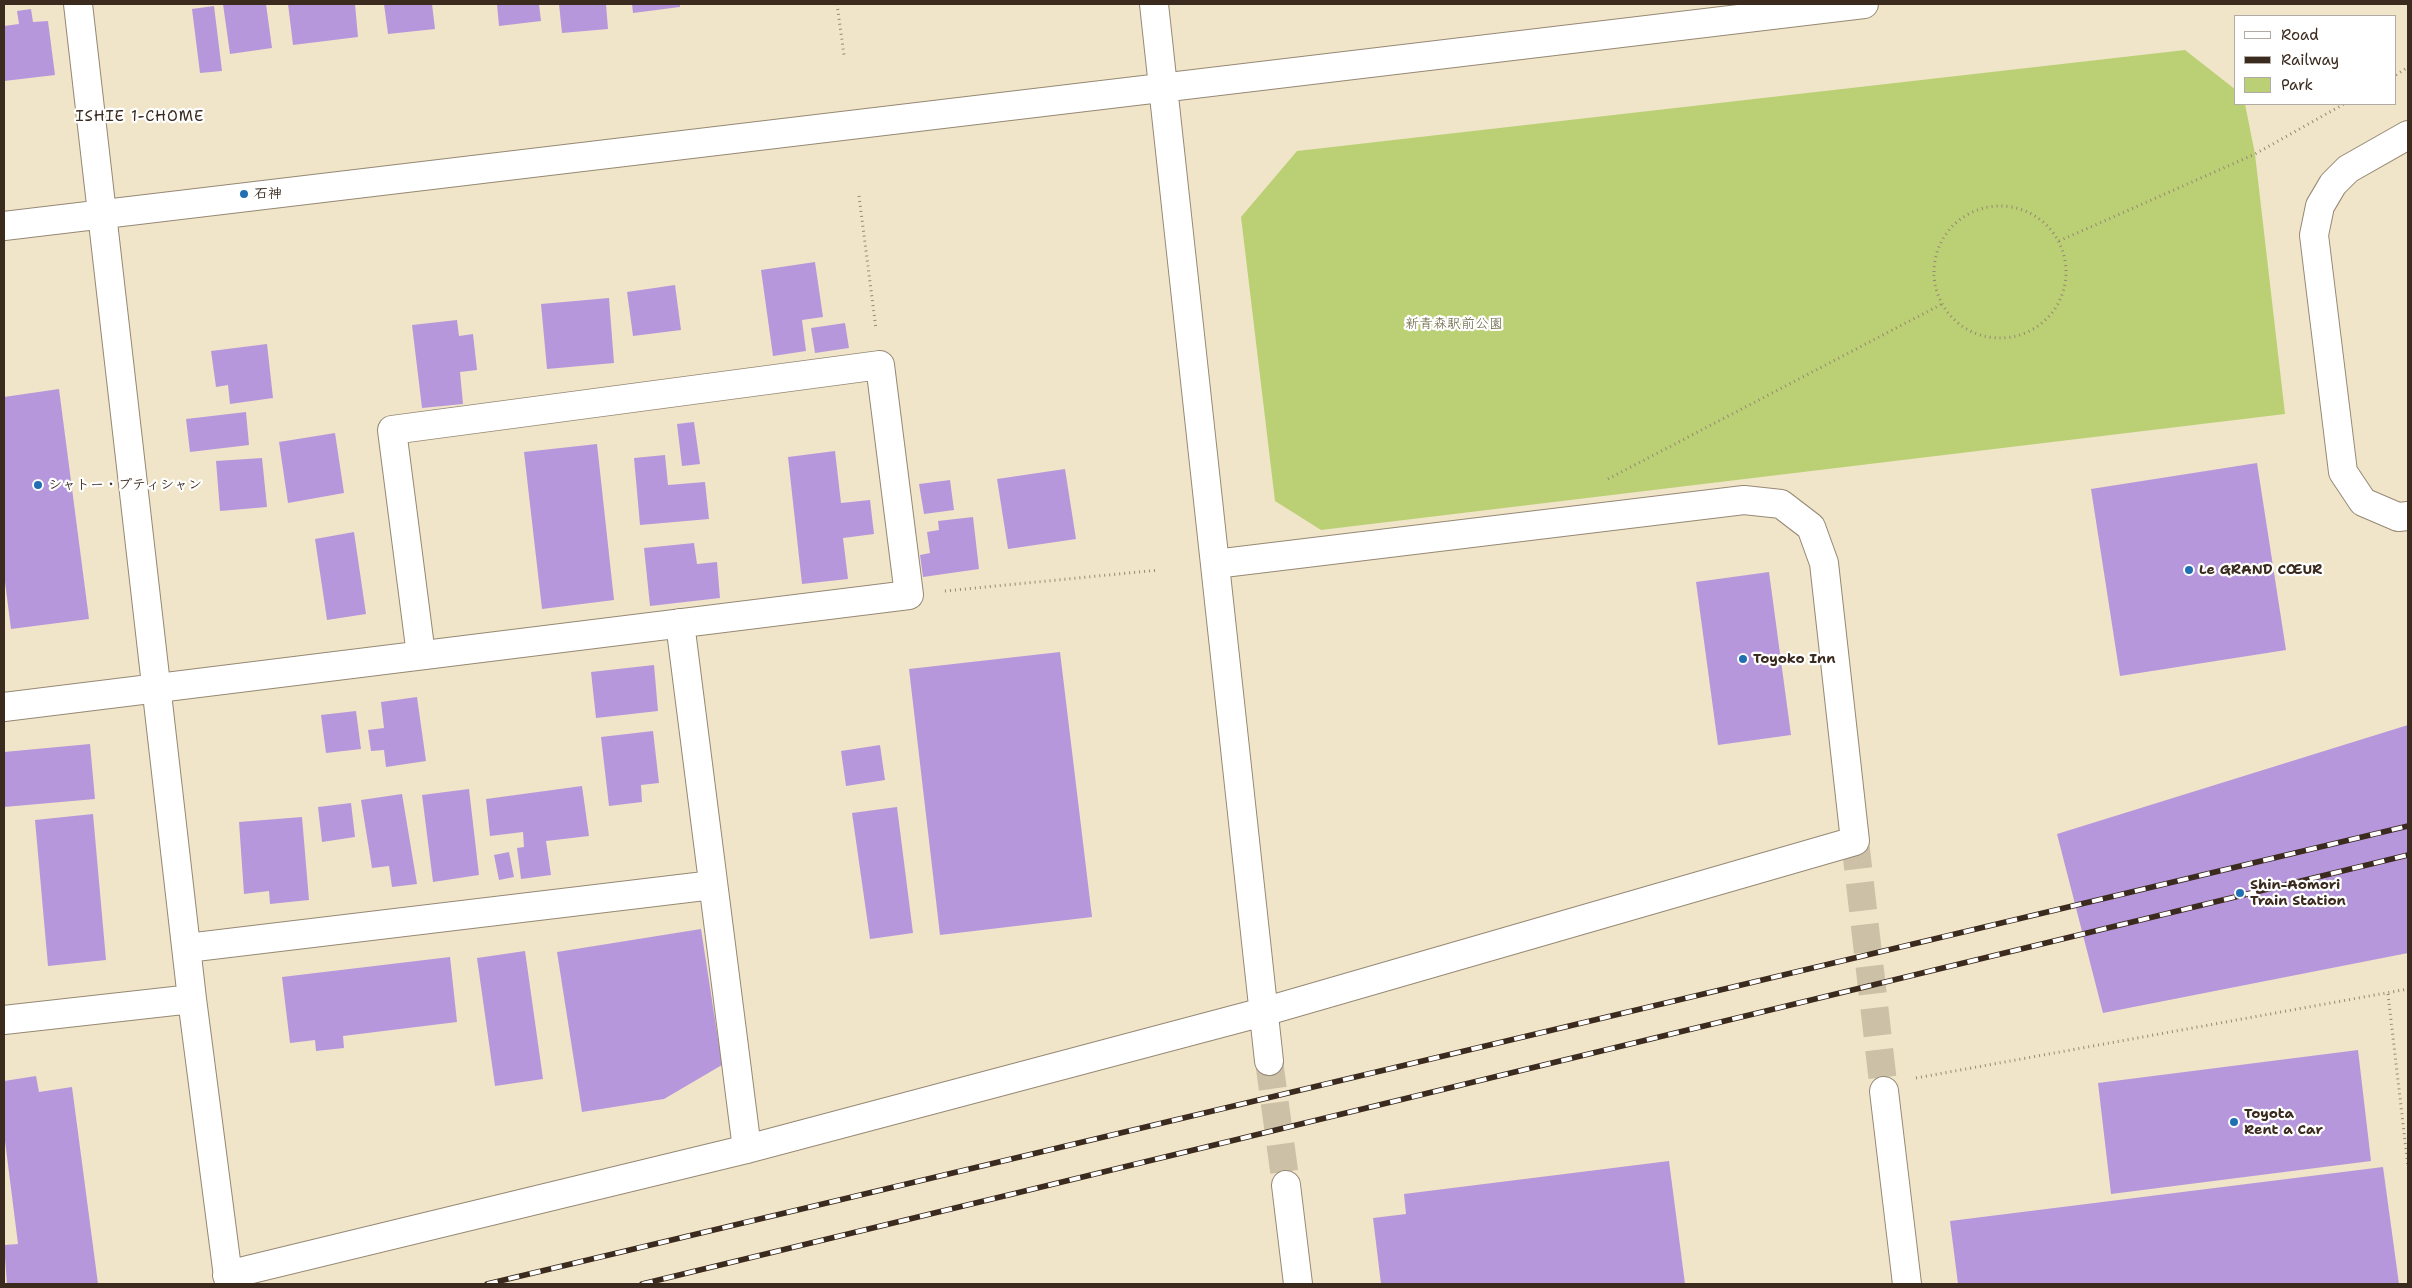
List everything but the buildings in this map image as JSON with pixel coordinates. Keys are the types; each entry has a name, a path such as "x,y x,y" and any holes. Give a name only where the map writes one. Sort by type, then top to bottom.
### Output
{"street":[{"path":"78,4 101,215 158,688 192,999 228,1279 747,1149 1263,1012 1856,841 1824,563 1812,526 1781,504 1744,500 1215,564"},
{"path":"1154,4 1269,1061"},
{"path":"4,226 1864,4"},
{"path":"2408,135 2348,169 2333,184 2320,206 2314,235 2343,472 2363,502 2398,517 2408,516"},
{"path":"4,707 910,595 880,365 392,430 421,655"},
{"path":"680,623 747,1149"},
{"path":"187,948 713,885"},
{"path":"4,1020 192,999"},
{"path":"1884,1091 1907,1284"},
{"path":"1286,1185 1298,1284"}],"path":[{"path":"837,4 844,54"},
{"path":"2059,241 2255,154 2342,105"},
{"path":"859,196 880,365"},
{"path":"1989,207 2009,207 2029,213 2040,220 2059,241 2065,261 2066,282 2059,301 2048,318 2031,331 2012,338 1991,338 1978,334 1955,320 1942,304 1935,284 1935,263 1939,250 1953,226 1969,214 1989,207"},
{"path":"1609,516 1604,481 1942,304"},
{"path":"910,595 1159,570"},
{"path":"1915,1078 2408,989"},
{"path":"2388,994 2408,1168"}],"green space":[{"name":"新青森駅前公園","path":"2185,50 2234,88 2234,105 2245,105 2255,154 2285,414 1321,530 1275,501 1241,217 1297,151"}],"tunnel":[{"path":"1855,841 1884,1091"},
{"path":"1269,1061 1286,1185"}],"railway":[{"path":"487,1284 2408,826"},
{"path":"642,1284 2408,855"}],"place":[{"name":"石神","path":"244,194"},
{"name":"シャトー・プティシャン","path":"38,485"},
{"name":"Le GRAND CŒUR","path":"2189,570"},
{"name":"Toyoko Inn","path":"1743,659"},
{"name":"Shin-Aomori Train Station","path":"2240,893"},
{"name":"Toyota Rent a Car","path":"2234,1122"}],"district":[{"name":"ISHIE 1-CHOME","path":"140,117"}]}
